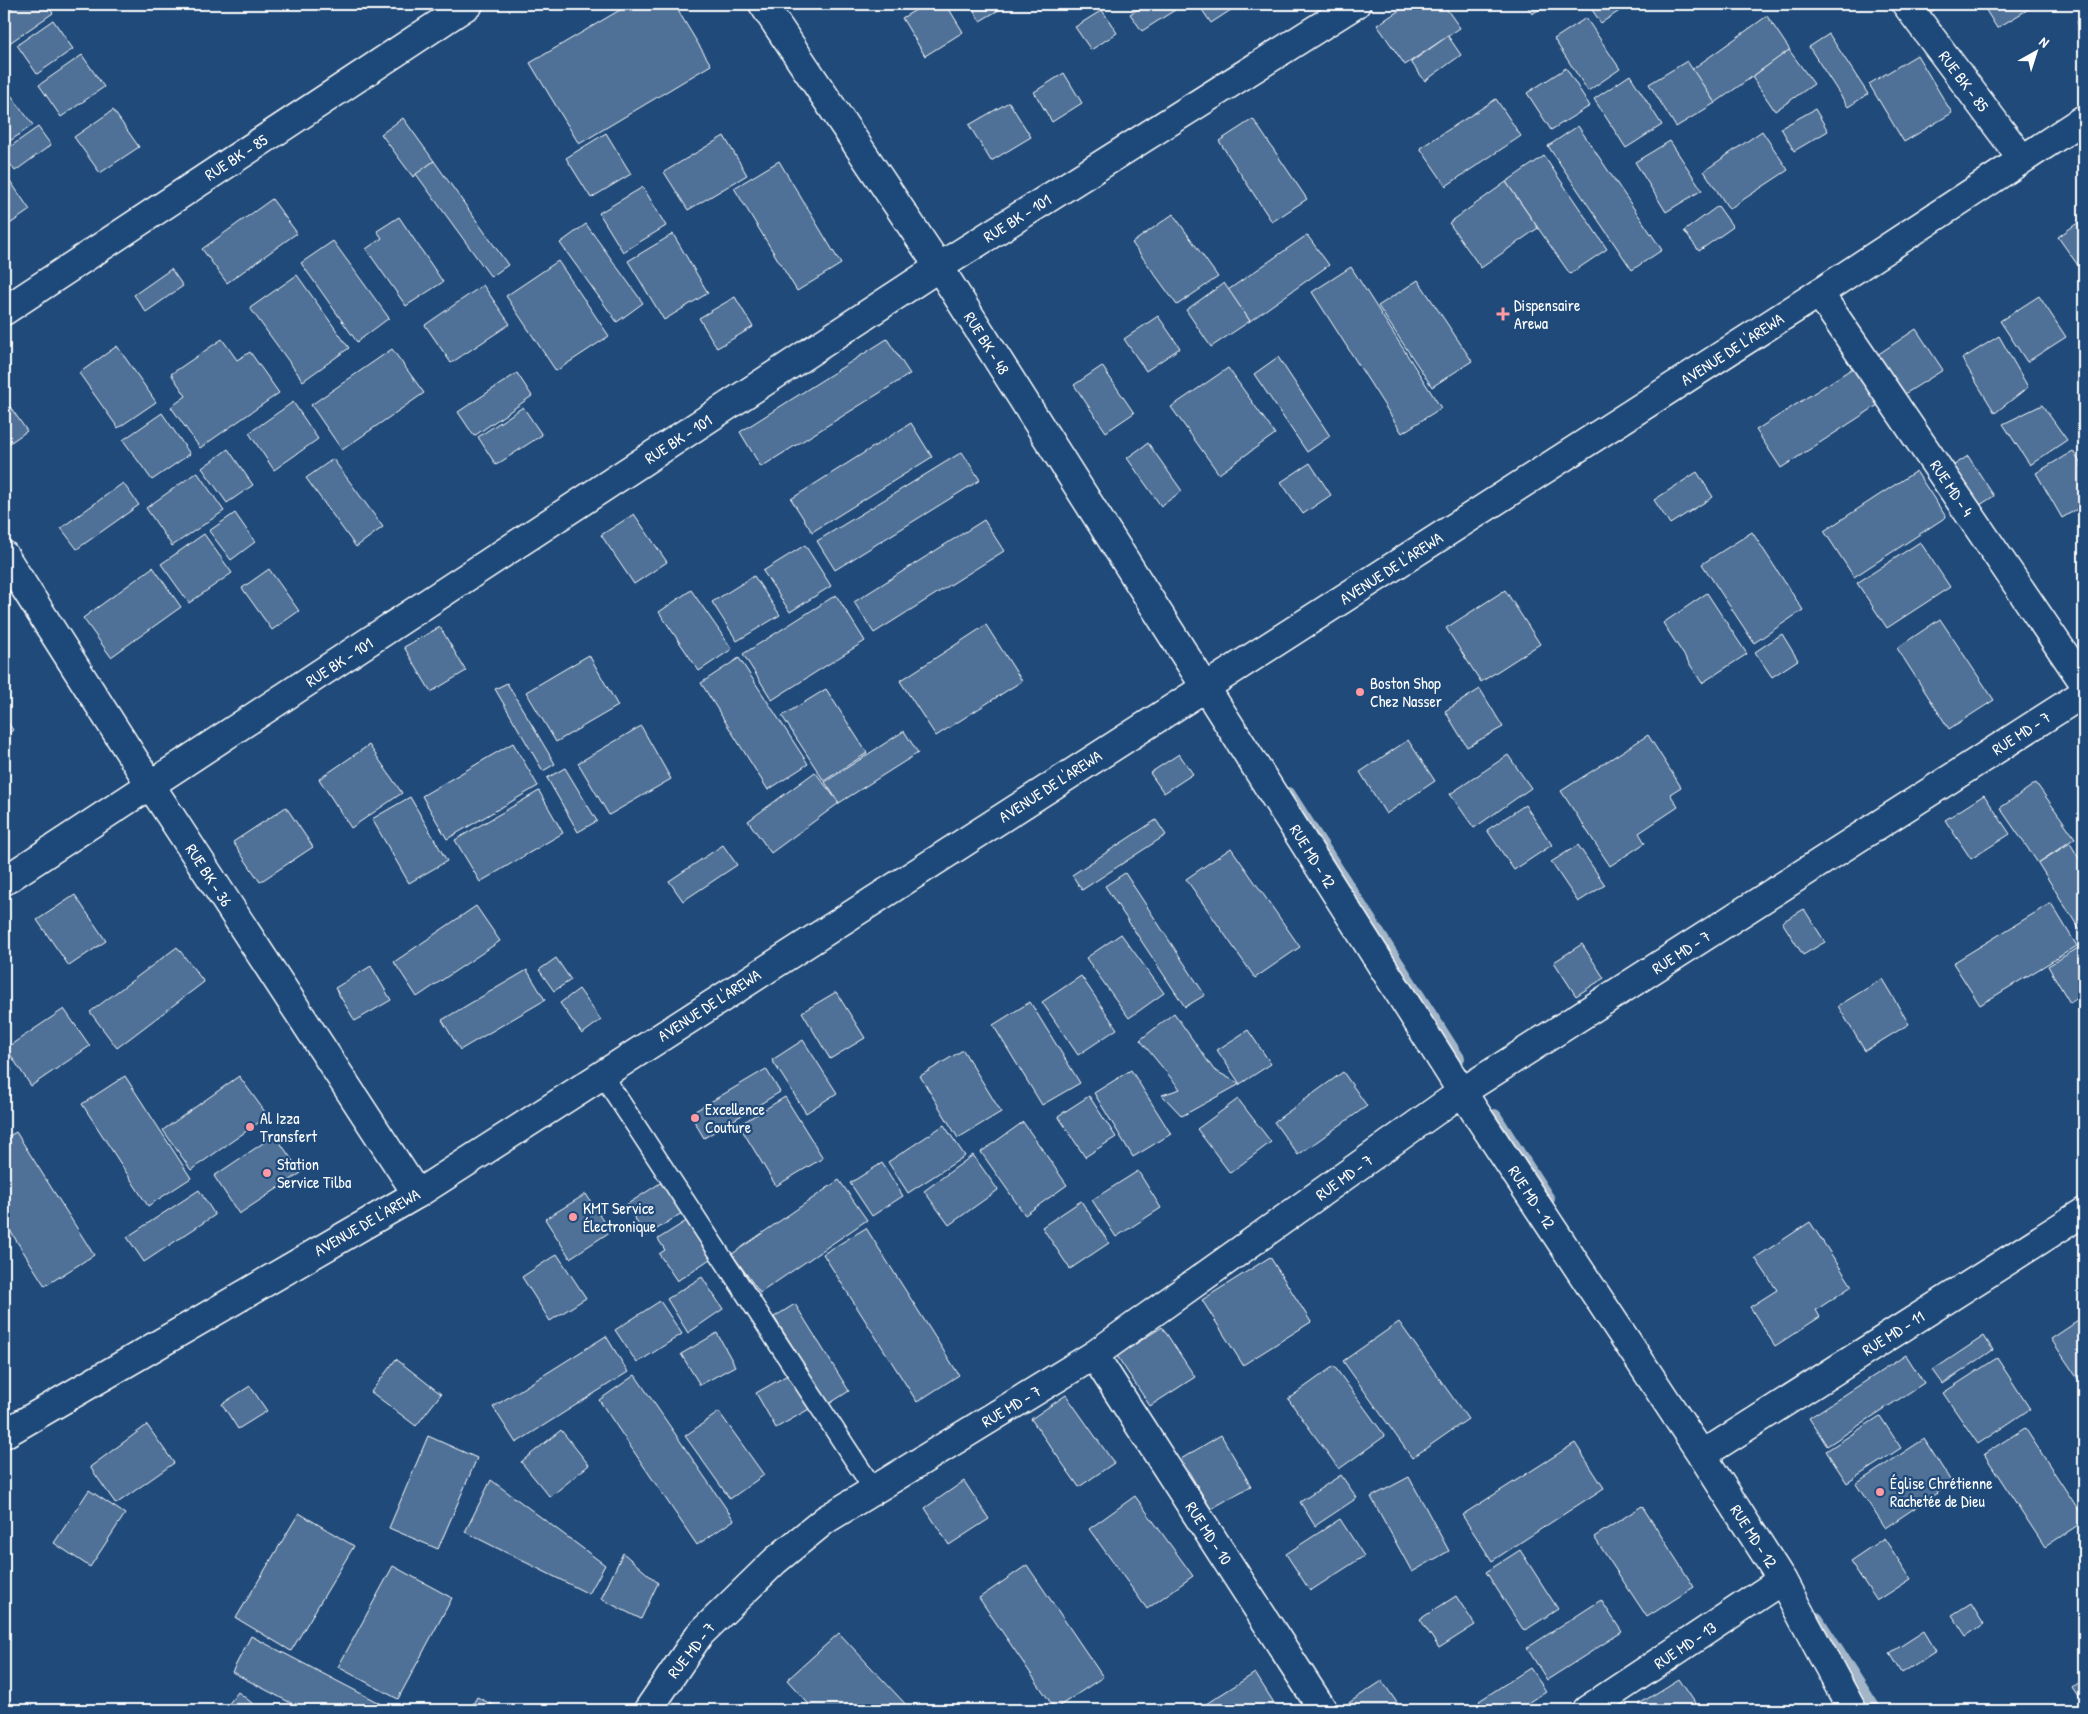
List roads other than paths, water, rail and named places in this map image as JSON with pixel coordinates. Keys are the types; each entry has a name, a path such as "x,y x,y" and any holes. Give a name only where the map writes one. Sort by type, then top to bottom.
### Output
{"street":[{"name":"RUE BK - 85","path":"4,311 469,4"},
{"name":"RUE BK - 48","path":"763,4 939,267 1205,687"},
{"name":"RUE BK - 101","path":"4,881 939,267 1356,4"},
{"name":"RUE BK - 85","path":"1906,4 2022,159"},
{"name":"AVENUE DE L'AREWA","path":"4,1434 417,1194 1819,293 2084,119"},
{"name":"RUE MD - 4","path":"1819,293 2084,683"},
{"name":"RUE BK - 36","path":"4,556 151,786 417,1194"},
{"name":"RUE MD - 12","path":"1205,687 1462,1092 1702,1454 1782,1580 1852,1710"},
{"name":"RUE MD - 7","path":"648,1710 700,1635 734,1599 775,1561 825,1520 1094,1355 1462,1092 2084,693"},
{"name":"RUE MD - 11","path":"1702,1454 2084,1214"},
{"name":"RUE MD - 10","path":"1094,1355 1323,1710"},
{"name":"RUE MD - 13","path":"1587,1710 1782,1580"}],"lane":[{"path":"602,1074 874,1490"}],"waterway":[{"path":"1289,793 1459,1058"},
{"path":"1495,1115 1549,1199"},
{"path":"1817,1618 1876,1710"}],"place":[{"name":"Dispensaire Arewa","path":"1503,314"},
{"name":"Boston Shop Chez Nasser","path":"1360,692"},
{"name":"Excellence Couture","path":"695,1118"},
{"name":"Al Izza Transfert","path":"250,1127"},
{"name":"Station Service Tilba","path":"267,1173"},
{"name":"KMT Service Électronique","path":"573,1217"},
{"name":"Église Chrétienne Rachetée de Dieu","path":"1880,1492"}]}
